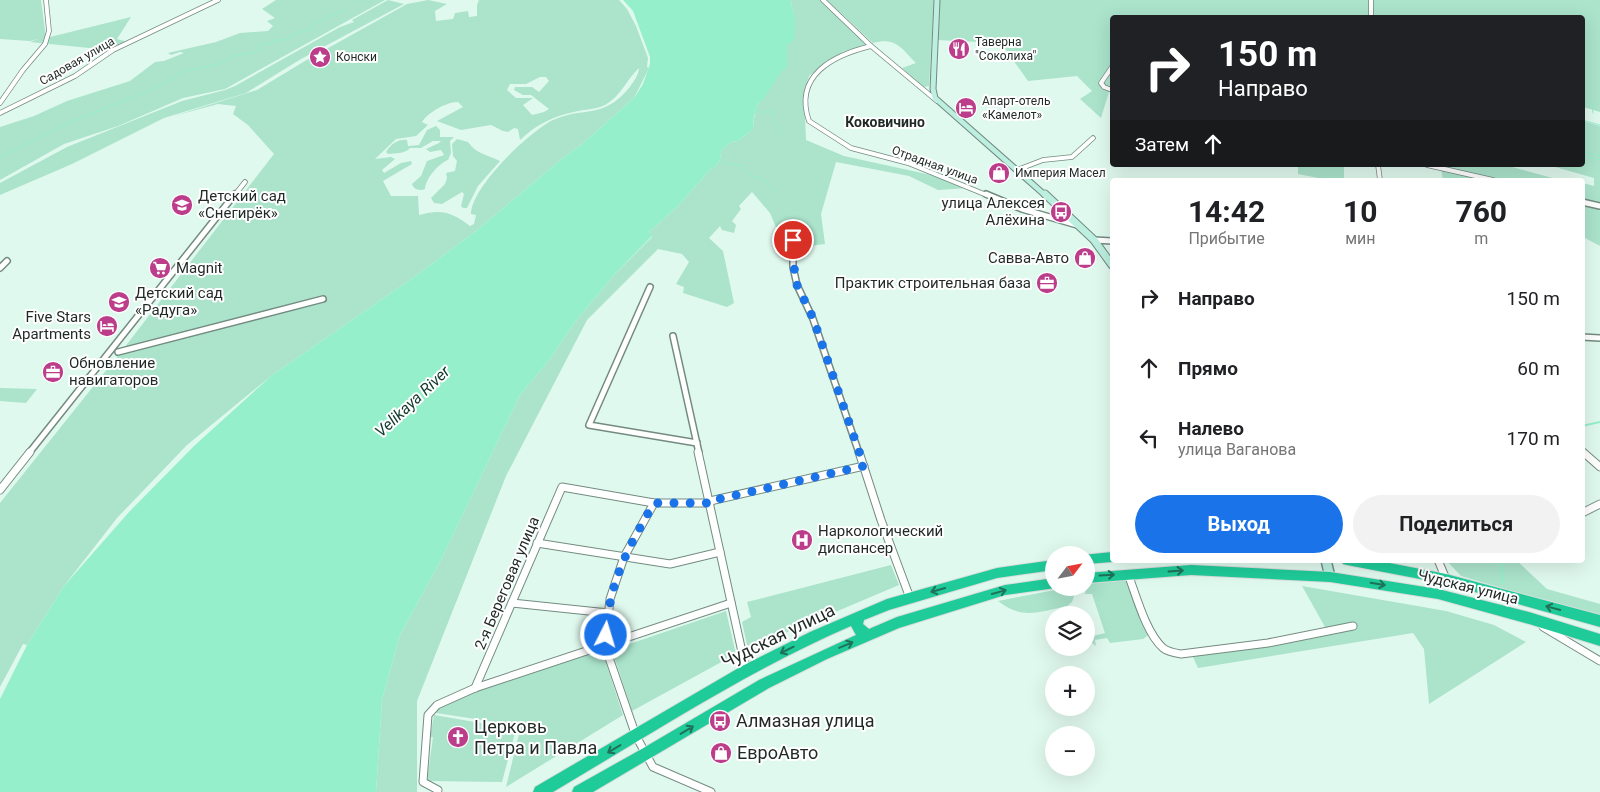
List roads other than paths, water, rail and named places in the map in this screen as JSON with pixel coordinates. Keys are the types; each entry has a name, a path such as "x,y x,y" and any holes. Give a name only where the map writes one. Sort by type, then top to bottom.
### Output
{"highway":[{"path":"1095,558 1110,557"},
{"name":"Чудская улица","path":"1363,563 1446,579 1600,621"},
{"name":"Чудская улица","path":"540,792 746,670 814,636 887,605 997,573 1045,565"},
{"name":"Чудская улица","path":"1095,577 1191,570 1330,577 1438,594 1600,640"},
{"path":"579,792 764,684 823,655 897,623 1005,590 1045,584"},
{"path":"859,617 857,625 861,632 868,635"},
{"path":"814,636 821,640 824,646 823,655"}],"street":[{"path":"0,103 23,70 45,44 49,31 46,0"},
{"name":"Садовая улица","path":"0,113 74,76 113,50 218,0"},
{"path":"823,0 871,46 1018,170 1081,227 1094,240 1110,262"},
{"path":"937,0 933,89 937,102"},
{"path":"1371,0 1371,15"},
{"name":"Отрадная улица","path":"871,46 842,54 818,68 810,82 807,97 806,113 809,121 851,148 908,163 1022,209 1081,227"},
{"path":"1110,70 1101,83 1104,87 1110,89"},
{"path":"923,90 933,89"},
{"path":"1018,170 1043,160 1072,156 1093,138"},
{"path":"1436,167 1483,178"},
{"path":"0,490 245,182"},
{"path":"1585,203 1600,206"},
{"path":"793,240 797,285 813,318 881,520 910,598"},
{"path":"1094,240 1110,240"},
{"path":"0,268 7,260"},
{"path":"650,287 589,423 590,427 697,443"},
{"path":"118,352 323,299"},
{"path":"673,336 746,670"},
{"path":"1585,337 1600,338"},
{"path":"1585,454 1600,467"},
{"path":"711,792 653,766 645,755 636,736 605,646 610,599 624,557 654,503 710,502 864,466"},
{"name":"2-я Береговая улица","path":"475,688 562,487 654,503"},
{"path":"1585,512 1600,504"},
{"path":"538,543 670,564 720,552"},
{"path":"1327,563 1330,577"},
{"path":"1439,563 1446,579"},
{"path":"1128,574 1156,639 1164,650 1172,653 1181,654 1268,643 1301,634 1353,626"},
{"path":"512,603 608,614"},
{"path":"438,790 423,782 428,714 437,705 475,688 731,603"},
{"path":"1528,618 1600,661"}],"water":[{"name":"Velikaya River","path":"623,0 790,0 795,29 794,40 787,45 787,67 781,72 765,97 758,104 754,116 753,129 738,141 731,142 721,151 718,164 711,169 677,207 649,232 652,236 613,276 575,322 550,359 520,395 442,558 400,635 382,700 376,792 0,792 0,699 27,645 64,586 129,512 194,446 271,376 414,277 476,231 581,145 634,98 643,84 650,64 650,57 633,11"}],"waterway":[{"path":"361,3 364,0"},
{"path":"0,157 66,124 153,89 185,71 219,64 233,56 255,52 260,45 271,43 275,40 286,40 297,33 312,29 316,22 345,10"},
{"path":"1591,101 1593,113"},
{"path":"756,109 759,112 774,112 773,122 778,126 780,133"},
{"path":"1585,121 1600,125"},
{"path":"1585,152 1600,156"},
{"path":"1585,156 1600,160"},
{"path":"721,159 725,163 744,166 746,173 765,181 774,191"},
{"path":"1585,425 1600,422"},
{"path":"1502,563 1502,583"}],"place":[{"name":"Таверна \"Соколиха\"","path":"959,49"},
{"name":"Конски","path":"320,57"},
{"name":"Апарт-отель «Камелот»","path":"966,108"},
{"name":"Империя Масел","path":"999,173"},
{"name":"Детский сад «Снегирёк»","path":"182,205"},
{"name":"улица Алексея Алёхина","path":"1061,212"},
{"name":"Савва-Авто","path":"1085,258"},
{"name":"Magnit","path":"160,268"},
{"name":"Практик строительная база","path":"1047,283"},
{"name":"Детский сад «Радуга»","path":"119,302"},
{"name":"Five Stars Apartments","path":"107,326"},
{"name":"Обновление навигаторов","path":"53,372"},
{"name":"Наркологический диспансер","path":"802,540"},
{"name":"Алмазная улица","path":"720,721"},
{"name":"Церковь Петра и Павла","path":"458,737"},
{"name":"ЕвроАвто","path":"721,753"}],"district":[{"name":"Коковичино","path":"885,122"}]}
